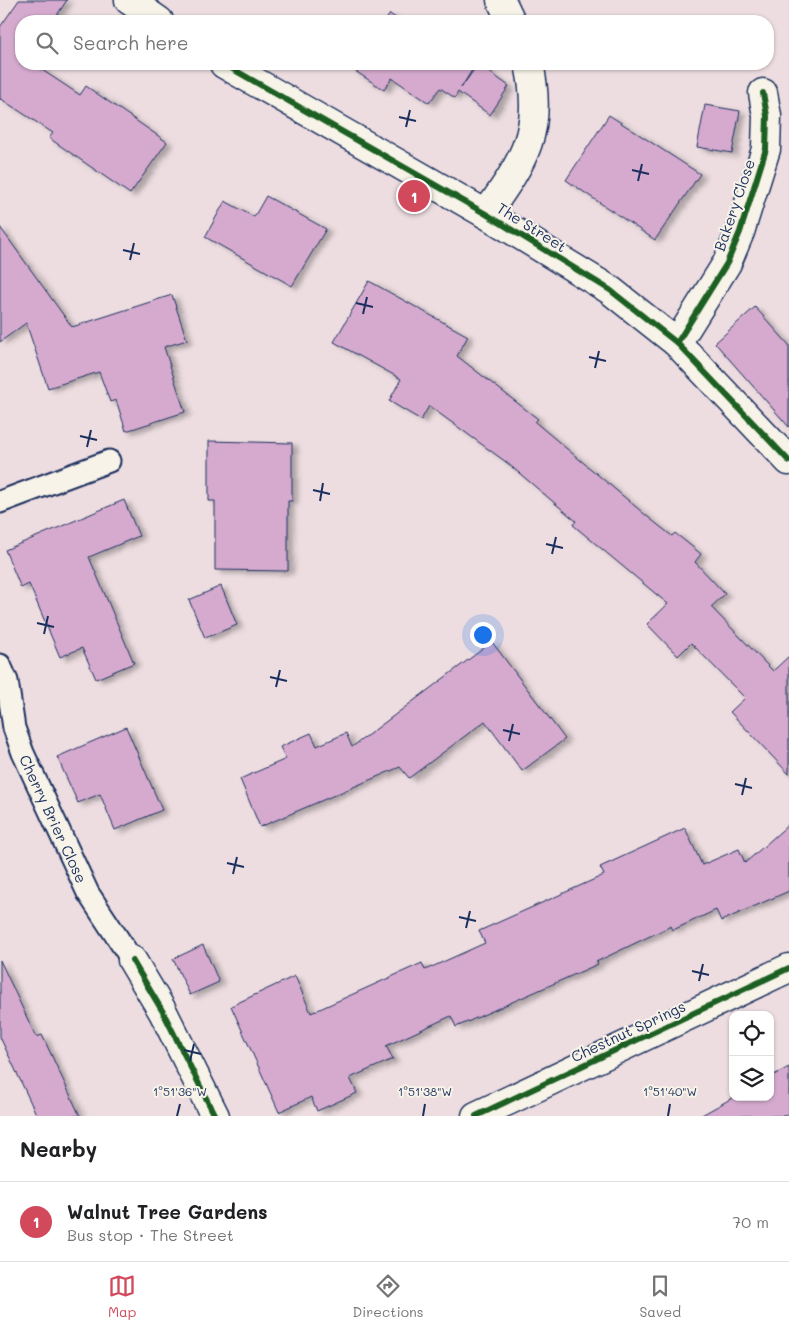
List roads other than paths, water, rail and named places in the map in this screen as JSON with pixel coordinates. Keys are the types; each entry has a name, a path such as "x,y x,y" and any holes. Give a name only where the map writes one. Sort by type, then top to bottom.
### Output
{"street":[{"path":"129,0 150,15"},
{"path":"501,0 508,15"},
{"name":"The Street","path":"234,70 486,214 610,290 677,342 789,461"},
{"path":"486,214 514,173 530,141 534,102 530,70"},
{"name":"Bakery Close","path":"677,342 727,263 740,232 766,149 767,116 763,93"},
{"path":"132,960 164,1012 215,1116"},
{"name":"Chestnut Springs","path":"476,1116 789,968"}],"lane":[{"path":"0,502 109,461"},
{"name":"Cherry Brier Close","path":"0,665 7,681 14,728 23,753 88,893 132,960"}],"place":[{"name":"Walnut Tree Gardens","path":"414,196"}]}
